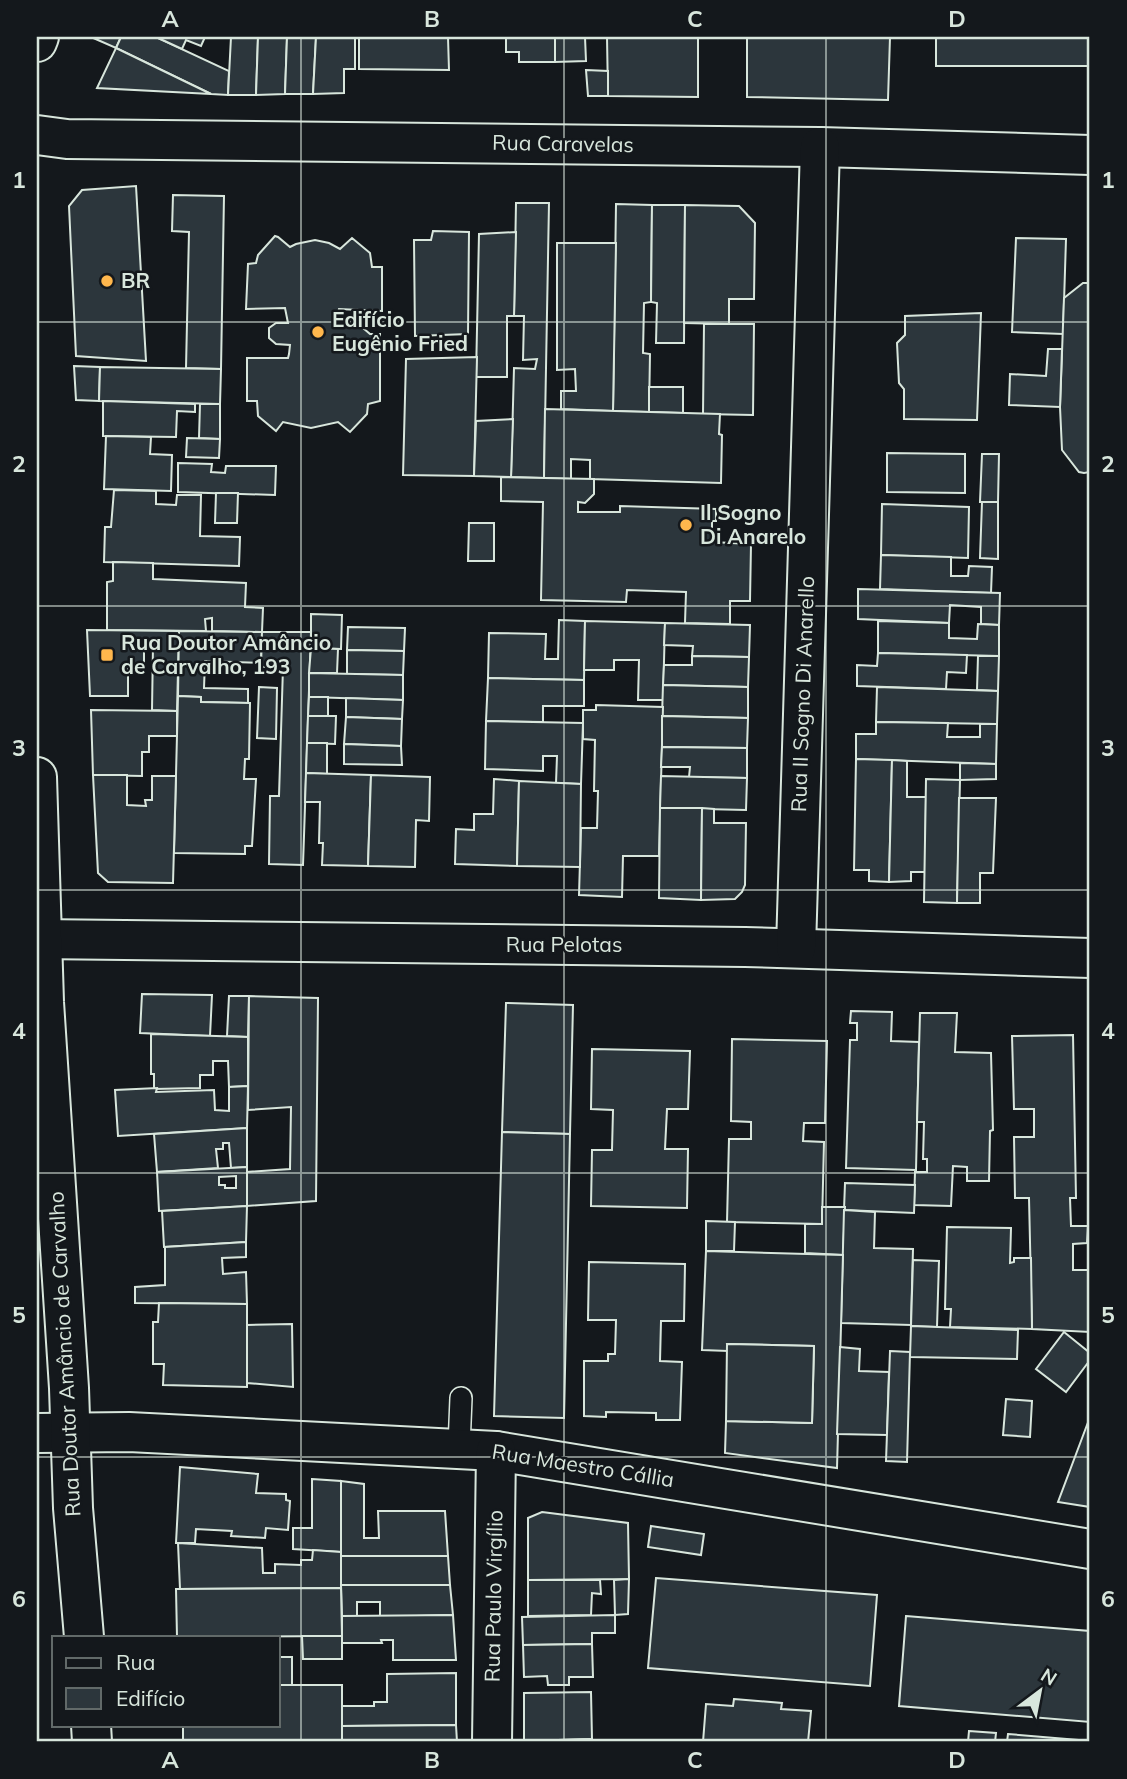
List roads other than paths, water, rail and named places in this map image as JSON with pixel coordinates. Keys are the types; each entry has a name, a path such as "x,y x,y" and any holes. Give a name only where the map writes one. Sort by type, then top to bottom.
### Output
{"street":[{"path":"37,42 39,37"},
{"name":"Rua Caravelas","path":"37,135 67,139 820,147 1090,155"},
{"name":"Rua II Sogno Di Anarello","path":"796,948 820,147"},
{"name":"Rua Doutor Amâncio de Carvalho","path":"37,778 39,939 54,1432 73,1508 84,1636"},
{"name":"Rua Pelotas","path":"39,939 796,948 1090,958"},
{"name":"Rua Maestro Cállia","path":"54,1432 142,1432 477,1449 1090,1549"},
{"name":"Rua Paulo Virgílio","path":"477,1449 492,1742"}],"lane":[{"path":"461,1398 477,1449"}],"place":[{"name":"BR","path":"107,281"},
{"name":"Edifício Eugênio Fried","path":"318,332"},
{"name":"Il Sogno Di Anarelo","path":"686,525"},
{"name":"Rua Doutor Amâncio de Carvalho, 193","path":"107,655"}]}
